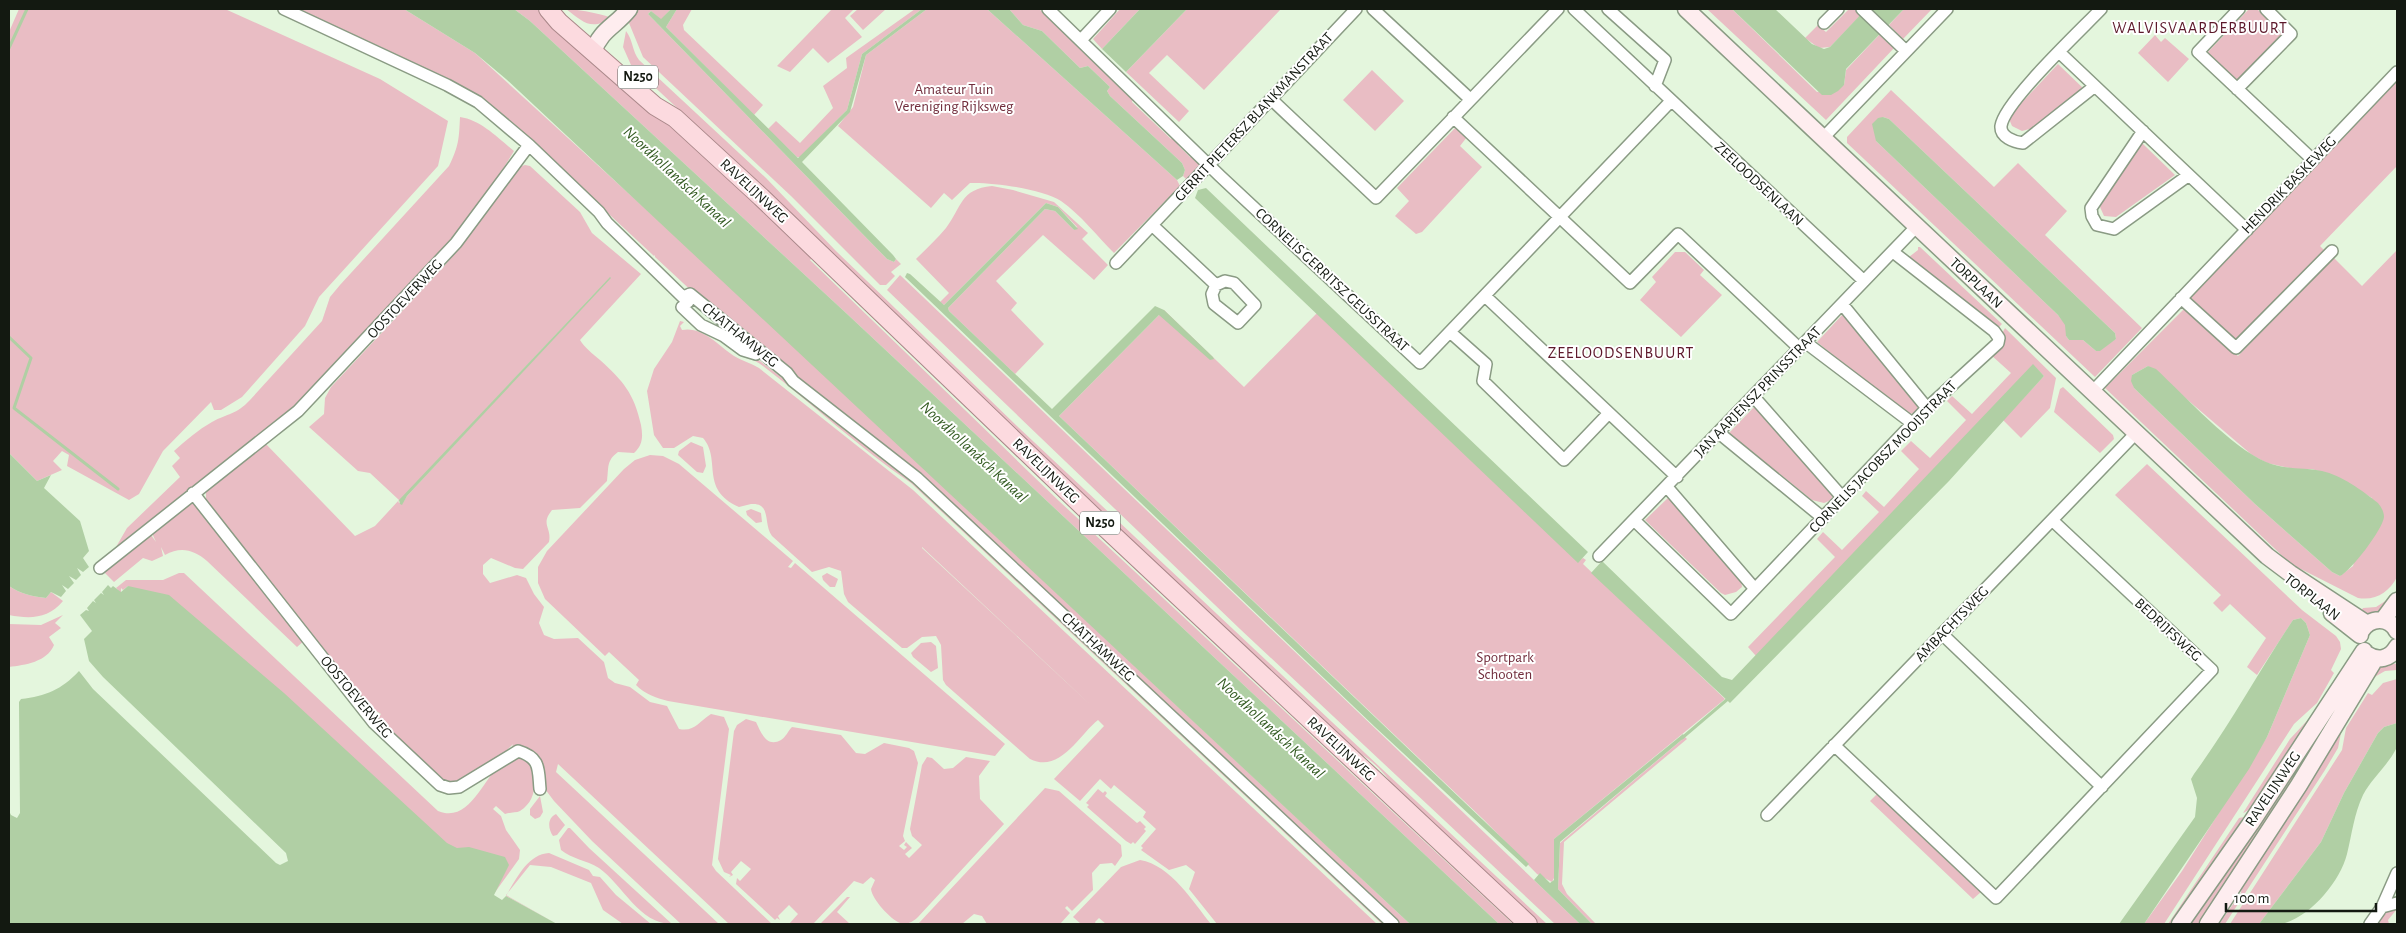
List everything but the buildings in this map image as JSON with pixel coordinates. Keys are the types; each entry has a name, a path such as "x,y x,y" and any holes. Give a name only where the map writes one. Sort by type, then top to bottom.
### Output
{"main road":[{"name":"N250","path":"548,9 559,22 599,46"},
{"name":"N250","path":"561,9 599,46"},
{"name":"RAVELIJNWEG","path":"599,46 655,106 675,118 806,239 1104,527 1528,924"}],"street":[{"path":"284,9 453,88 478,102 529,145"},
{"name":"CORNELIS GERRITSZ GEUSSTRAAT","path":"1048,9 1208,165 1420,362 1671,101"},
{"path":"1081,40 1110,9"},
{"name":"GERRIT PIETERSZ BLANKMANSTRAAT","path":"1116,263 1356,9"},
{"path":"1373,9 1470,99"},
{"path":"1271,99 1376,198 1558,9"},
{"name":"ZEELOODSENLAAN","path":"1574,9 1864,281"},
{"path":"1608,9 1665,60 1655,86"},
{"name":"TORPLAAN","path":"1686,9 2267,556 2291,574 2383,627"},
{"path":"1824,23 1838,9"},
{"path":"1862,9 1906,51"},
{"path":"1823,138 1947,9"},
{"path":"2095,86 2023,143 2015,142 2002,131 2001,124 2028,84 2101,9"},
{"path":"2238,9 2198,52 2313,160"},
{"path":"2237,89 2291,34 2266,9"},
{"path":"599,46 611,24 625,14"},
{"path":"2059,52 2247,230"},
{"name":"HENDRIK BASKEWEG","path":"2093,391 2397,72"},
{"path":"1453,117 1630,283 1678,234 1802,345 1912,423"},
{"path":"2143,131 2091,208 2097,225 2114,229 2189,175"},
{"name":"CHATHAMWEG","path":"529,145 599,212 607,223 683,302 707,320 728,332 917,478 1392,924"},
{"name":"OOSTOEVERWEG","path":"100,568 298,411 456,243 529,145"},
{"path":"1152,226 1216,285"},
{"name":"JAN AARJENSZ PRINSSTRAAT","path":"1599,556 1916,227"},
{"path":"2182,298 2236,348 2332,251"},
{"name":"CORNELIS JACOBSZ MOOIJSTRAAT","path":"1634,520 1731,614 1912,423 1995,347 1999,338 1994,331 1893,252"},
{"name":"CHATHAMWEG","path":"683,302 690,294 787,373 793,381"},
{"path":"1485,296 1677,477"},
{"path":"1842,304 1927,408"},
{"path":"1450,332 1486,364 1483,381 1564,460 1609,413"},
{"path":"1753,396 1842,497"},
{"name":"AMBACHTSWEG","path":"1767,815 2137,432"},
{"path":"1718,433 1823,518"},
{"path":"1667,487 1755,589"},
{"name":"OOSTOEVERWEG","path":"193,493 374,723 440,785 449,788 459,787 518,751 529,754 535,759 538,767 540,789"},
{"name":"BEDRIJFSWEG","path":"1834,745 1996,898 2212,670 2052,520"},
{"path":"2396,653 2384,658 2369,655 2397,601"},
{"path":"1942,634 2102,786"},
{"name":"RAVELIJNWEG","path":"2180,924 2369,655"},
{"name":"RAVELIJNWEG","path":"2208,924 2299,785 2369,655"},
{"path":"2370,924 2382,907 2397,873"},
{"path":"2382,907 2397,903"}],"green space":[{"path":"19,9 225,9 380,79 448,121 438,166 319,297 305,326 242,397 221,410 214,410 211,402 163,451 139,494 129,500 67,466 69,455 62,451 53,461 62,470 37,481 9,453 9,32"},
{"path":"297,9 404,9 475,53 695,254 1410,924 1398,924 1382,906 918,473 848,419 697,296 499,112 426,69"},
{"path":"514,9 538,10 814,256 810,260 1059,501 1513,924 1499,924 846,313 530,21"},
{"path":"566,9 596,13 611,18 598,24 587,23"},
{"path":"638,9 671,9 661,20 651,11 648,14 887,259 894,262 896,259 901,264 891,272 895,276 886,285 880,285 791,196 643,57 629,23"},
{"path":"677,9 692,9 683,25 684,30 763,105 754,115 666,27"},
{"path":"832,9 854,9 845,18 862,37 828,63 813,48 790,72 777,66"},
{"path":"858,9 886,9 863,30 850,16"},
{"path":"915,9 922,9 862,54 847,110 800,157 797,157 768,129 776,121 800,143 833,108 823,86 847,68 846,58"},
{"name":"Amateur Tuin Vereniging Rijksweg","path":"927,9 987,9 1177,180 1180,186 1114,253 1082,219 1061,201 1030,190 1004,185 970,183 952,200 944,193 931,208 838,126 853,107 866,55"},
{"path":"1009,9 1039,9 1133,97 1132,102 1171,139 1174,136 1180,142 1178,145 1190,157 1195,156 1200,168 1189,182 1183,176 1185,170 1182,163 1110,96 1107,91 1110,87 1088,66 1080,68 1042,31 1023,25"},
{"path":"1120,9 1140,9 1102,49 1093,39"},
{"path":"1187,9 1280,10 1204,90 1167,55 1149,73 1189,111 1179,122 1126,72"},
{"path":"1707,9 1732,9 1817,92 1844,85 1846,70 1881,33 1895,47 1826,120"},
{"path":"1849,9 1855,9 1861,15 1830,47 1819,48 1805,38 1818,25 1826,32"},
{"path":"1904,9 1932,9 1903,39 1889,25"},
{"path":"2249,9 2257,9 2283,34 2237,80 2207,53"},
{"path":"626,31 639,60 766,178 836,251 1018,427 1547,924 1538,924 1397,792 1378,767 1366,757 1352,750 1114,527 735,162 631,65 623,47"},
{"path":"2155,35 2161,42 2165,38 2189,59 2168,82 2138,53"},
{"path":"2058,64 2083,90 2033,128 2022,131 2012,126 2009,119 2013,112"},
{"path":"1372,70 1404,101 1375,131 1343,100"},
{"path":"2397,81 2397,166 2320,246 2325,251 2247,334 2235,339 2190,297"},
{"path":"1891,90 1994,187 2018,163 2067,211 2045,235 2142,328 2095,377 1847,143 1847,137","holes":["1883,117 1889,119 2115,333 2116,339 2096,351 2083,340 2069,340 2066,336 2066,325 2058,315 1876,141"]},
{"path":"460,117 482,126 514,151 498,177 453,239 292,410 116,547 127,528 180,477 172,466 180,458 174,451 202,428 236,411 250,400 322,321 330,297 340,285 449,166 458,142"},
{"path":"1456,127 1467,137 1460,146 1482,167 1422,232 1416,234 1395,216 1409,201 1397,188"},
{"path":"2142,143 2175,175 2116,217 2104,216 2100,207 2103,198"},
{"path":"530,166 580,212 592,233 641,274 580,340 626,388 635,404 641,425 642,437 641,444 634,453 618,452 614,455 609,465 607,481 580,508 552,510 547,519 549,542 523,569 515,568 491,558 483,565 483,574 490,583 517,575 526,578 534,594 544,607 539,623 544,635 554,639 578,638 604,662 608,678 615,683 630,687 650,702 667,706 679,729 693,728 711,714 724,717 729,729 712,865 772,924 729,924 558,764 556,772 719,924 681,924 592,841 554,801 545,789 540,765 511,750 513,744 500,757 460,782 445,783 376,721 381,714 362,702 206,503 206,490 264,442 355,536 375,526 399,500 370,473 358,471 309,427 324,414 325,398 331,387 446,264 519,167","holes":["610,277 407,496 402,504 398,502"]},
{"path":"992,186 1054,202 1088,233 1082,239 1108,265 1094,280 1043,235 996,281 1017,303 1011,310 1044,344 1015,374 948,308 1045,209 1055,211 1074,230 1077,227 1058,207 1046,203 944,305 940,302 949,293 916,259 946,228 968,195 981,188"},
{"path":"1918,247 2002,324 1997,329 1910,259 1909,257 1918,250"},
{"path":"2397,250 2397,577 2386,591 2376,597 2365,599 2358,598 2291,564 2105,388 2185,308 2238,356 2333,257 2362,286","holes":["2148,366 2252,455 2267,463 2294,469 2312,469 2335,476 2372,498 2353,566 2340,576 2332,572 2255,504 2134,388 2132,375"]},
{"path":"1675,252 1685,252 1704,270 1700,275 1722,295 1681,337 1640,300 1656,282 1652,277"},
{"path":"900,275 1580,924 1555,924 1240,629 887,290"},
{"name":"Sportpark Schooten","path":"1164,310 1244,387 1317,313 1579,561 1583,558 1586,560 1583,564 1725,699 1554,839 1554,878 1552,882 1537,874 1484,820 1059,416"},
{"path":"1843,314 1916,400 1918,410 1916,413 1909,414 1902,411 1817,342"},
{"path":"680,321 684,322 680,326 682,330 696,331 710,337 734,356 759,368 913,490 1377,924 1217,924 1189,889 1195,872 1186,865 1169,870 1141,850 1143,848 1141,846 1156,829 1143,817 1146,812 1114,785 1111,789 1100,779 1080,801 1054,779 1104,726 1098,720 1060,757 1051,761 1041,762 1030,759 946,685 943,680 941,645 936,636 922,637 907,648 902,648 848,602 844,594 841,571 829,567 812,572 772,536 762,507 758,504 751,504 739,507 727,500 719,492 715,483 711,456 703,438 693,436 674,448 663,448 654,435 647,391 654,369 672,342","holes":["922,547 1095,709 922,548"]},
{"path":"2005,328 2056,378 2050,408 2021,438 2003,420 2044,376 2033,365 1756,656 1748,647 1835,557 1817,539 1823,532 1842,550 1879,512 1862,496 1866,491 1884,507 1919,469 1901,451 1911,441 1930,458 1966,420 1947,401 1952,396 1972,414 2011,373 1991,355"},
{"path":"731,345 756,358 896,465 1386,924 1382,924 911,483 873,455 763,366 734,350 730,347"},
{"path":"2063,387 2113,435 2114,439 2100,453 2054,412 2060,389"},
{"path":"1756,405 1833,495 1831,500 1824,503 1812,500 1729,433"},
{"path":"691,442 703,447 706,466 703,473 697,472 678,455 679,451"},
{"path":"650,455 663,456 679,464 793,561 788,567 791,568 795,563 1005,744 995,756 668,701 639,688 636,685 639,680 609,652 605,656 545,599 538,583 538,567 547,551 624,469 635,460"},
{"path":"2147,464 2302,610 2336,636 2340,642 2341,649 2331,670 2334,673 2317,703 2294,724 2164,924 2144,924 2182,871 2267,737 2310,635 2306,623 2301,618 2293,620 2257,675 2247,667 2266,638 2230,604 2222,612 2213,603 2221,595 2115,495"},
{"path":"1670,496 1741,579 1742,587 1736,592 1725,595 1721,593 1645,520"},
{"path":"190,503 196,503 305,640 297,647 207,561 187,550 171,552 165,555 161,547 163,556 152,561 143,558 114,582 103,571 149,532 156,542 151,531"},
{"path":"751,509 761,513 762,522 756,523 747,515 746,511"},
{"path":"179,573 184,573 438,811 449,813 459,811 475,798 502,763 516,755 531,759 534,787 531,800 518,812 505,814 496,806 493,809 501,816 506,830 520,850 519,859 493,895 128,586 123,590 121,588 121,593 116,588 126,580 163,580"},
{"path":"827,573 838,579 835,587 830,587 823,580 822,576"},
{"path":"9,586 22,593 46,598 51,592 63,601 51,611 38,616 9,615"},
{"path":"2390,598 2381,611 2370,614 2360,613 2363,608 2376,607"},
{"path":"63,615 55,623 61,628 49,637 54,645 51,651 35,662 9,667 9,624 41,625"},
{"path":"931,642 936,646 938,668 931,672 913,657 911,653 921,643"},
{"path":"2391,663 2397,664 2397,670 2385,671 2371,679 2380,666"},
{"path":"2397,679 2397,723 2384,727 2378,733 2344,793 2321,842 2259,924 2230,924 2342,750 2346,728 2368,693 2372,695 2383,683"},
{"path":"2355,685 2204,924 2189,924 2298,757"},
{"path":"2316,711 2274,782 2253,806 2243,813 2290,739"},
{"path":"746,719 756,722 765,738 772,742 783,739 792,727 841,735 856,753 865,754 884,743 909,748 914,751 918,763 903,836 905,841 899,846 904,850 907,847 904,845 906,842 912,848 905,854 909,858 922,845 912,836 910,829 922,765 927,757 932,758 944,769 953,768 966,757 990,761 979,776 980,799 1004,824 918,917 910,923 905,924 896,921 882,908 872,893 871,889 875,880 871,877 863,884 854,881 813,924 789,924 798,914 789,905 778,916 780,920 777,918 775,920 736,884 737,878 740,881 751,869 741,861 731,872 733,875 729,877 731,875 724,872 718,859 734,731 737,725"},
{"path":"2342,728 2338,748 2325,770 2225,924 2219,924 2241,893 2242,880"},
{"path":"1685,737 1687,739 1564,842 1562,884 1567,894 1596,924 1592,924 1558,889 1560,843"},
{"path":"1045,788 1059,791 1121,845 1122,856 1115,866 1112,863 1100,864 1092,873 1093,890 1072,911 1067,906 1065,908 1070,913 1060,924 987,924 982,916 974,914 962,924 918,924"},
{"path":"1098,789 1103,793 1105,791 1107,793 1105,796 1137,823 1140,821 1146,827 1144,829 1146,831 1135,844 1126,841 1087,807 1089,805 1086,803"},
{"path":"1877,794 1981,892 1973,899 1870,801"},
{"path":"540,796 543,812 540,817 535,819 530,815 530,809"},
{"path":"556,814 565,825 557,835 553,836 549,824 551,818"},
{"path":"2244,817 2172,924 2168,924 2239,818"},
{"path":"568,828 672,924 650,918 599,868 561,850 559,840"},
{"path":"549,853 589,870 593,876 600,877 616,895 651,924 623,924 603,910 591,883 551,867 530,865 508,892 518,875 529,863 542,854"},
{"path":"1140,860 1162,869 1171,877 1189,895 1211,924 1106,924 1099,918 1095,922 1096,924 1081,924 1073,917 1121,867"},
{"path":"506,895 557,924 506,896"},
{"path":"847,897 850,897 837,912 850,924 820,924"},
{"path":"2397,906 2397,909 2388,920 2389,924 2375,924 2385,913"}],"water":[{"name":"Noordhollandsch Kanaal","path":"404,9 514,9 530,21 846,313 1499,924 1410,924 506,79 475,53"},
{"path":"671,9 677,9 666,27 798,158 847,110 862,54 922,9 927,9 866,55 850,112 802,162 893,255 896,259 894,262 887,259 648,14 651,11 661,19"},
{"path":"987,9 1009,9 1023,25 1042,31 1080,68 1088,66 1110,87 1107,91 1110,96 1182,163 1185,170 1183,176 1177,180"},
{"path":"1140,9 1187,9 1126,72 1102,49"},
{"path":"1732,9 1775,9 1812,44 1824,49 1830,47 1866,9 1904,9 1846,69 1844,85 1831,95 1822,95"},
{"path":"1878,118 1889,119 2115,333 2116,339 2100,351 2096,351 2083,340 2069,340 2066,336 2065,325 2058,315 1876,141 1872,124"},
{"path":"1206,188 1588,552 1578,563 1195,198 1198,190"},
{"path":"1046,203 1058,207 1078,229 1074,230 1055,211 1045,209 948,308 949,311 1052,409 1155,306 1164,310 1213,357 1214,359 1210,360 1159,315 1059,416 1525,860 1529,864 1526,867 1375,727 905,277 907,273 910,274 944,305"},
{"path":"610,277 407,496 402,505 400,504 399,500"},
{"path":"2033,364 2044,376 1949,481 1730,703 1591,573 1602,561 1722,677 1732,680"},
{"path":"2148,366 2156,369 2223,433 2252,455 2273,465 2315,470 2337,476 2352,484 2378,503 2384,517 2382,523 2373,540 2345,573 2340,576 2332,572 2255,504 2134,388 2131,381 2132,375"},
{"path":"9,453 37,481 51,475 44,488 80,521 89,551 83,558 89,567 83,572 77,568 81,575 76,580 69,576 74,583 68,589 62,585 66,591 61,597 51,592 46,598 31,595 9,586"},
{"path":"108,585 121,592 128,586 169,595 284,693 447,843 457,848 469,847 505,857 509,865 494,895 502,900 506,896 557,924 9,924 9,811 11,815 17,818 20,813 19,702 21,699 53,691 66,683 79,671 93,689 276,863 280,865 288,861 286,853 103,677 89,661 84,639 92,631 80,615 86,610 89,611 87,608 93,601 96,603 94,600 101,593 104,595 102,592"},
{"path":"2301,618 2306,623 2310,635 2267,737 2249,769 2144,924 2119,924 2195,817 2197,798 2191,779 2293,620"},
{"path":"2397,723 2397,746 2389,761 2363,795 2355,817 2347,854 2331,887 2313,906 2293,920 2279,925 2259,924 2321,842 2344,793 2378,733 2384,727"},
{"path":"1683,734 1685,737 1560,842 1558,889 1592,924 1580,924 1534,880 1540,873 1550,883 1554,880 1554,839"}],"waterway":[{"path":"9,48 27,9"},
{"path":"9,337 31,358 14,408 118,489"},
{"path":"1682,738 1729,698"}],"district":[{"name":"WALVISVAARDERBUURT","path":"2200,28"},
{"name":"ZEELOODSENBUURT","path":"1621,353"}]}
